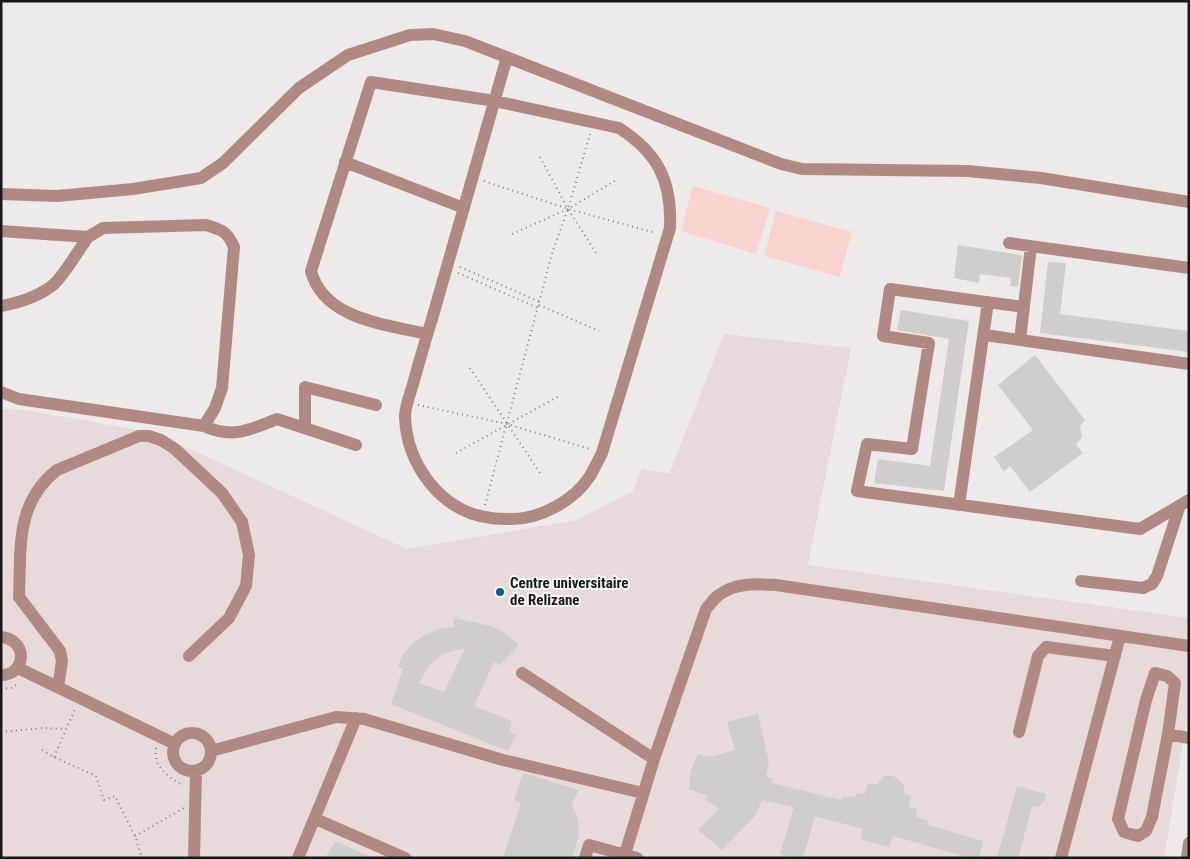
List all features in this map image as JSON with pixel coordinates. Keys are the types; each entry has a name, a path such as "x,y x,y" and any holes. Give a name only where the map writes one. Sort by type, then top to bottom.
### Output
{"street":[{"path":"1,194 66,195 133,189 201,178 223,163 298,88 348,55 410,35 433,34 457,39 507,57 781,164 802,169 967,171 1041,178 1189,202"},
{"path":"428,334 343,311 330,302 319,290 312,276 311,271 371,82 494,101 618,128 636,139 650,153 661,170 668,188 671,208 670,228 602,453 589,478 569,498 545,512 517,519 489,518 462,510 439,494 420,472 409,446 405,418 407,404 428,334 447,265 473,177 494,101 507,57"},
{"path":"345,162 464,208"},
{"path":"1,306 10,305 39,293 54,284 88,237 102,228 206,225 220,229 229,236 234,247 222,388 215,408 204,426"},
{"path":"1,231 88,237"},
{"path":"1009,243 1189,268"},
{"path":"1020,340 1031,246"},
{"path":"1024,307 890,289 883,336 929,343 912,449 867,444 858,491 1140,529 1184,502"},
{"path":"959,505 985,336 988,302"},
{"path":"985,336 1189,364"},
{"path":"305,428 305,387 376,405"},
{"path":"1,392 19,399 204,426 216,432 245,432 277,419 356,445"},
{"path":"58,687 62,661 60,651 19,597 23,524 27,509 48,477 57,470 139,436 149,436 175,449 222,493 242,522 249,555 246,586 229,618 189,656"},
{"path":"1081,581 1143,588 1152,584 1157,576 1184,502"},
{"path":"585,858 589,845 631,856 643,793 706,609 720,595 737,586 754,583 776,585 1189,646"},
{"path":"1061,858 1120,636"},
{"path":"1,637 10,638 19,646 21,658 18,668 12,673 1,676"},
{"path":"1019,732 1038,656 1046,647 1115,656"},
{"path":"18,668 175,744"},
{"path":"522,673 654,759"},
{"path":"1154,674 1168,676 1175,683 1168,734 1152,817 1146,831 1138,836 1124,832 1118,819 1154,674"},
{"path":"211,751 336,717 356,718 503,760 643,793"},
{"path":"298,858 356,718"},
{"path":"193,733 204,737 209,742 211,751 208,763 196,771 183,769 178,765 173,753 175,744 181,736 193,733"},
{"path":"1168,734 1189,738"},
{"path":"194,858 196,771"},
{"path":"318,820 405,858"},
{"path":"1187,858 1189,843"}],"path":[{"path":"481,516 554,250 594,122"},
{"path":"540,157 568,209 598,256"},
{"path":"473,177 568,209 668,236"},
{"path":"512,234 568,209 618,179"},
{"path":"447,265 540,302"},
{"path":"447,265 538,307 599,331"},
{"path":"470,368 540,473"},
{"path":"456,453 559,396"},
{"path":"407,404 507,424 602,453"},
{"path":"1,688 12,688 18,684"},
{"path":"54,757 80,698"},
{"path":"1,732 43,728 66,729"},
{"path":"152,742 156,748 155,756 161,769 167,777 182,785 186,794"},
{"path":"42,750 96,776 104,800 115,796 135,836 142,858"},
{"path":"135,836 185,807 185,816"}],"shaded area":[{"path":"693,186 770,208 756,254 680,231"},
{"path":"776,211 852,232 840,277 764,256"},
{"name":"Centre universitaire de Relizane","path":"724,334 851,348 808,565 1189,618 1189,707 1164,858 1,858 1,409 26,410 155,433 407,549 576,520 633,491 641,469 669,474"}],"building":[{"path":"958,245 1022,255 1018,287 1010,286 1011,278 980,274 979,283 954,278"},
{"path":"1048,262 1066,263 1060,314 1189,331 1189,352 1040,333"},
{"path":"901,310 969,321 944,491 874,483 878,459 930,466 949,339 897,330"},
{"path":"1035,355 1085,420 1080,426 1082,437 1076,445 1083,453 1030,492 1010,466 1004,472 994,457 1033,430 998,385"},
{"path":"454,618 491,626 506,634 519,645 499,665 494,662 474,706 512,721 509,732 516,735 508,751 391,704 403,669 398,667 402,656 412,644 423,636 439,629 454,627","holes":["465,648 444,692 419,683 429,665 445,653"]},
{"path":"758,714 769,762 766,777 773,779 772,783 840,800 844,796 855,797 857,793 865,794 868,783 876,785 884,776 893,776 904,786 904,794 911,796 909,808 917,809 916,817 929,821 928,825 983,841 979,858 971,858 893,836 889,847 860,839 863,829 815,816 803,858 794,858 780,854 794,807 762,800 756,815 722,850 698,830 719,809 706,800 708,796 689,789 691,770 698,754 710,757 735,750 727,722"},
{"path":"523,773 579,790 572,803 578,820 579,834 572,858 503,858 521,803 514,800"},
{"path":"1017,786 1046,794 1045,801 1040,806 1032,807 1018,858 997,858"},
{"path":"335,841 373,858 326,858"}],"place":[{"name":"Centre universitaire de Relizane","path":"500,592"}]}
